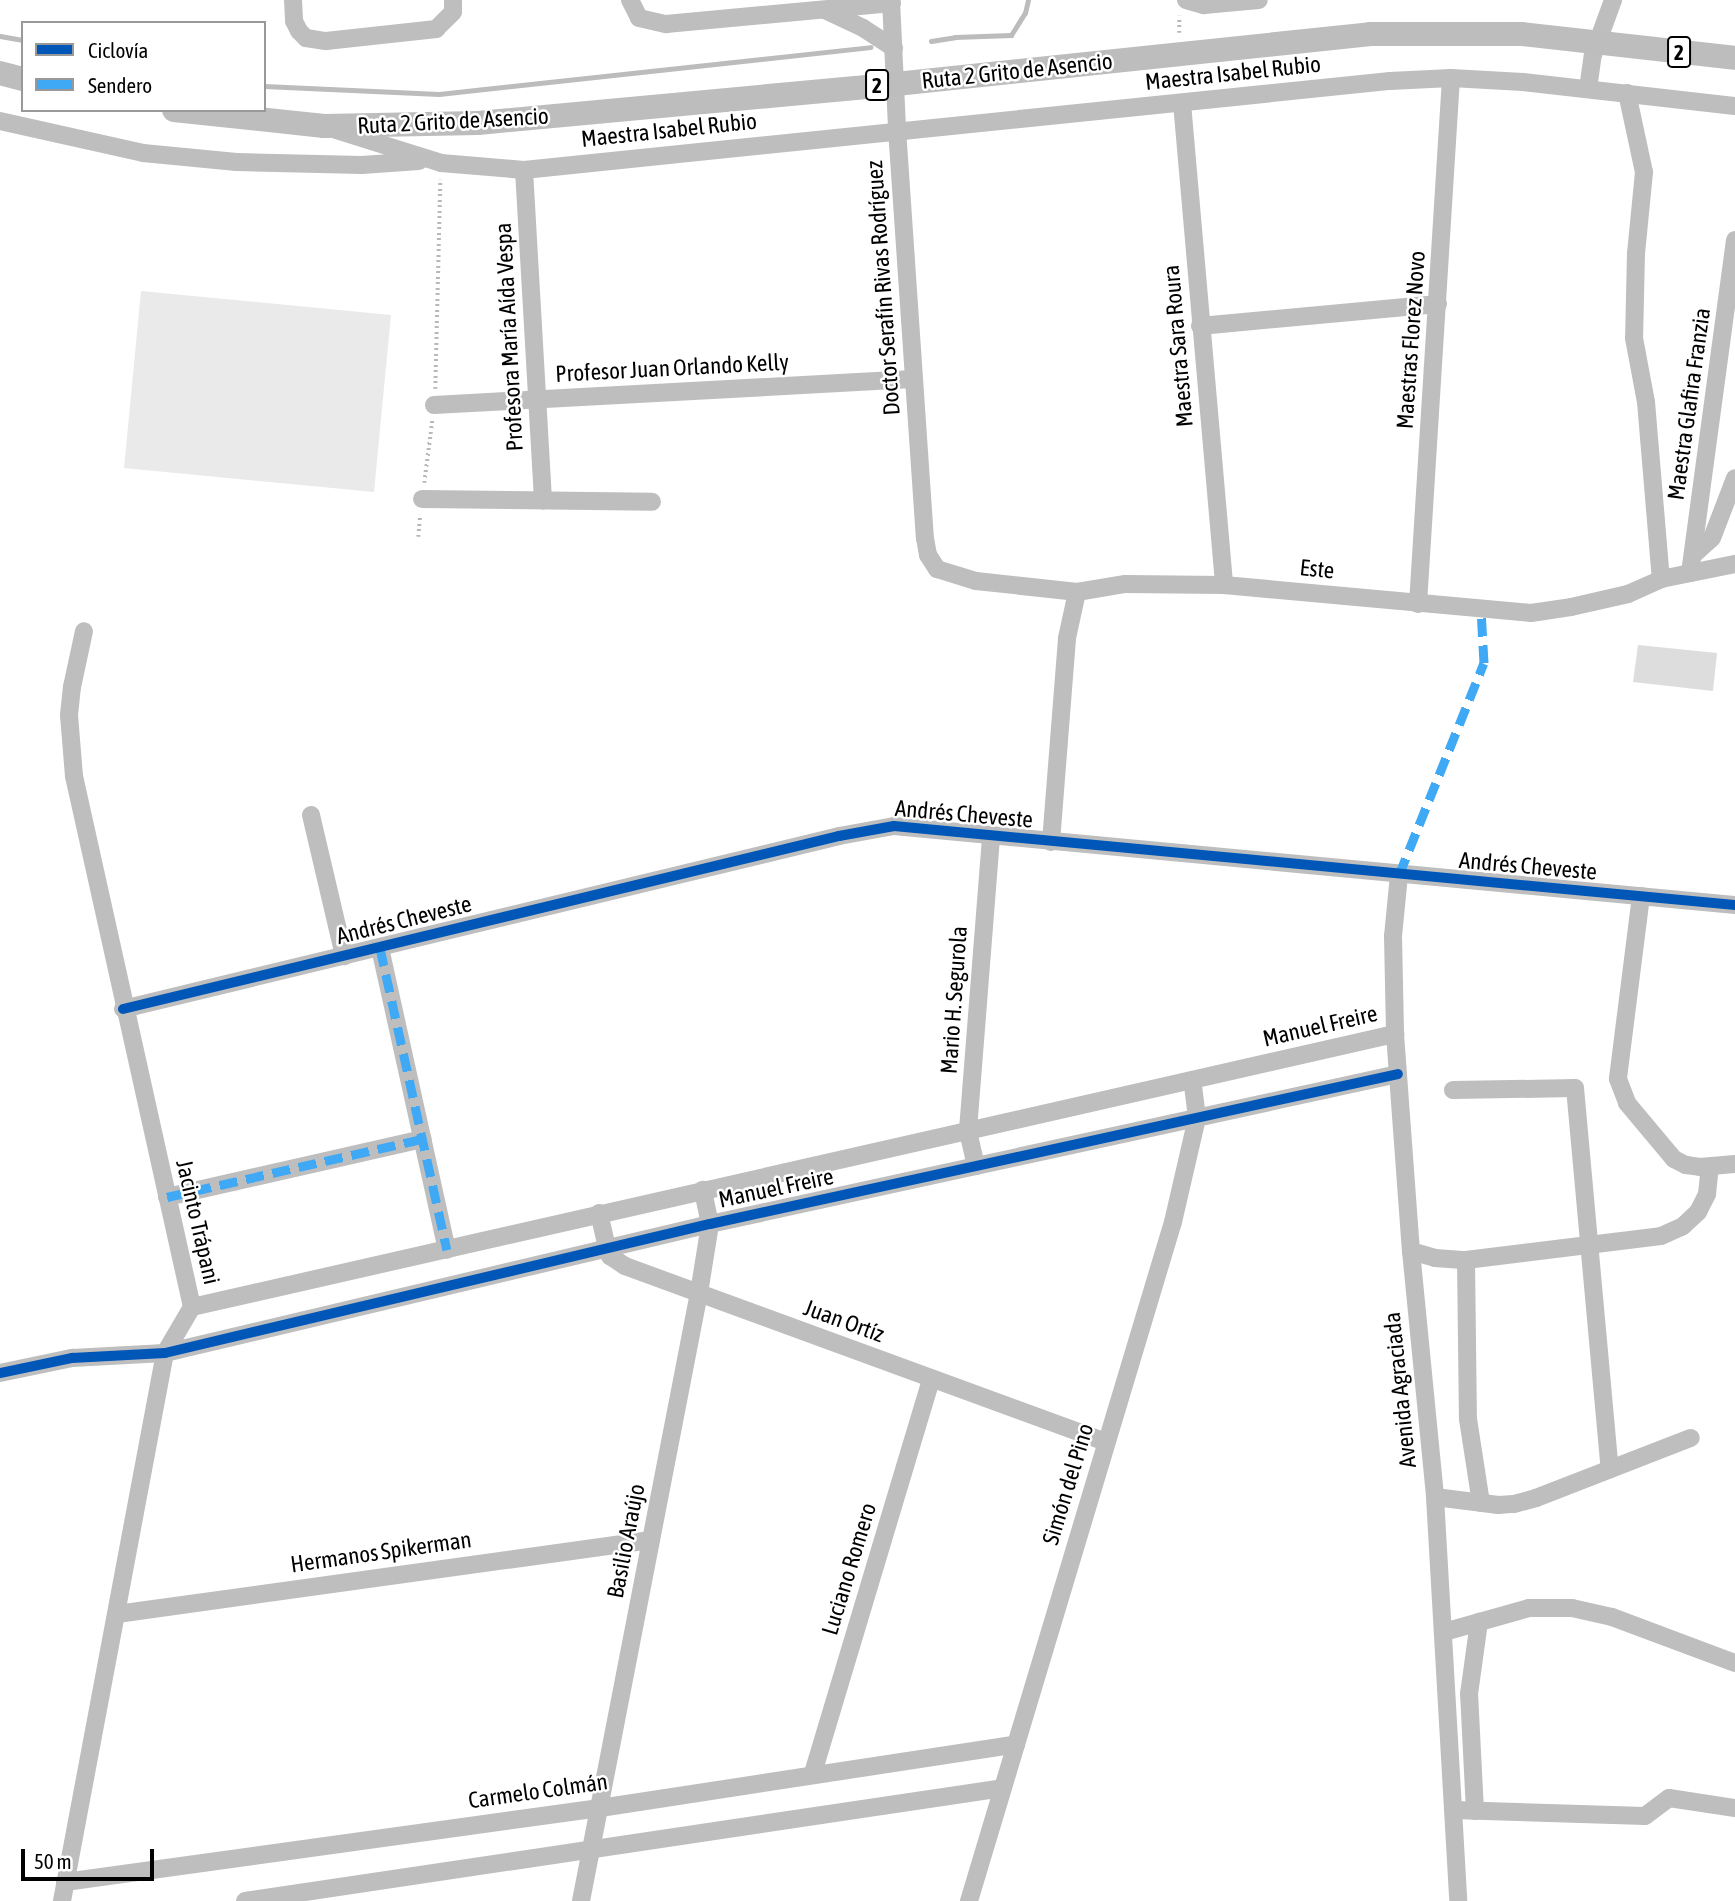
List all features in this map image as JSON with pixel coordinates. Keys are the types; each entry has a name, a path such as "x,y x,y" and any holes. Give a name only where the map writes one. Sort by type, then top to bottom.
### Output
{"highway":[{"name":"Ruta 2 Grito de Asencio","path":"193,112 324,126 430,125 523,119 896,84 1370,34 1522,34 1735,58"},
{"path":"1654,48 1686,43 1735,41"},
{"path":"0,73 21,78"}],"street":[{"path":"293,0 294,21 299,32 306,38 326,41 436,29 453,12 453,0"},
{"path":"630,0 630,6 639,18 666,24 892,2"},
{"path":"1186,0 1204,5 1259,0"},
{"path":"1588,89 1593,55 1608,1"},
{"name":"Doctor Serafín Rivas Rodríguez","path":"892,2 912,379 925,538 928,555 937,569"},
{"path":"822,9 863,28 894,48"},
{"name":"Maestra Isabel Rubio","path":"324,126 437,162 524,170 897,129 1390,81 1451,78 1588,89 1735,106"},
{"name":"Maestras Florez Novo","path":"1418,604 1451,78"},
{"path":"1627,93 1644,172 1636,253 1634,338 1646,402 1661,579"},
{"name":"Maestra Sara Roura","path":"1182,103 1224,585"},
{"path":"0,121 143,153 237,163 362,165 437,162"},
{"name":"Profesora María Aída Vespa","path":"524,170 543,500"},
{"name":"Maestra Glafira Franzia","path":"1690,573 1735,240"},
{"path":"1200,326 1438,304"},
{"name":"Profesor Juan Orlando Kelly","path":"434,405 912,379"},
{"path":"1693,555 1713,538 1735,478"},
{"path":"422,499 652,502"},
{"name":"Este","path":"937,569 976,581 1077,592 1125,584 1224,585 1531,613 1628,594 1661,579 1735,564"},
{"path":"1051,842 1067,638 1077,592"},
{"name":"Jacinto Trápani","path":"62,1901 165,1353 192,1307 123,1009 74,776 70,745 72,687 84,631"},
{"path":"311,816 344,957"},
{"name":"Andrés Cheveste","path":"123,1009 869,830 912,826 991,837 1735,905"},
{"name":"Mario H. Segurola","path":"976,1166 968,1130 991,837"},
{"name":"Avenida Agraciada","path":"1399,875 1393,936 1395,1034 1411,1251 1435,1497 1458,1901"},
{"path":"1641,896 1618,1079 1627,1103 1674,1159 1686,1165 1710,1167 1735,1164"},
{"path":"380,948 447,1250"},
{"name":"Manuel Freire","path":"192,1307 1395,1034"},
{"name":"Manuel Freire","path":"0,1373 72,1358 165,1353 710,1224 1398,1074"},
{"name":"Simón del Pino","path":"969,1901 1173,1222 1197,1118 1192,1080"},
{"path":"1453,1090 1576,1088 1610,1469"},
{"path":"167,1197 423,1139"},
{"path":"1411,1251 1436,1258 1466,1260 1661,1236 1683,1226 1698,1212 1707,1194 1710,1167"},
{"name":"Basilio Araújo","path":"581,1901 699,1293 710,1224 703,1190"},
{"path":"599,1213 607,1249"},
{"name":"Juan Ortíz","path":"607,1249 610,1256 625,1266 1106,1442"},
{"path":"1466,1260 1468,1419 1481,1503"},
{"name":"Luciano Romero","path":"813,1773 932,1380"},
{"path":"1435,1497 1514,1504 1536,1499 1691,1438"},
{"name":"Hermanos Spikerman","path":"117,1614 651,1540"},
{"path":"1444,1632 1530,1608 1573,1608 1612,1617 1735,1663"},
{"path":"1475,1811 1469,1694 1479,1622"},
{"name":"Carmelo Colmán","path":"65,1882 600,1808 813,1773 1016,1744"},
{"path":"245,1901 1003,1788"},
{"path":"1453,1810 1645,1816 1669,1798 1735,1808"}],"path":[{"path":"418,537 434,405 437,162"}],"shaded area":[{"path":"141,291 391,315 374,492 124,468"}],"building":[{"path":"1638,645 1717,653 1713,691 1633,682"}],"waterway":[{"path":"931,41 955,37 1011,35 1025,13 1028,0"},
{"path":"0,36 21,40"},
{"path":"266,86 439,94 870,47"}],"marked path":[{"path":"1399,875 1484,663 1481,610"},
{"path":"380,948 447,1250"},
{"path":"167,1197 423,1139"}],"cycle path":[{"path":"123,1009 839,836 894,826 1735,905"},
{"path":"0,1373 72,1358 165,1353 710,1224 1398,1074"}]}
